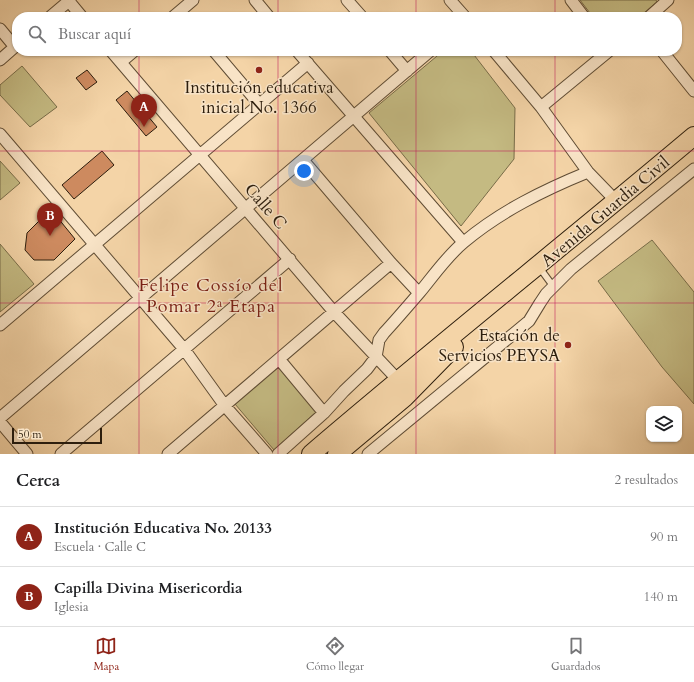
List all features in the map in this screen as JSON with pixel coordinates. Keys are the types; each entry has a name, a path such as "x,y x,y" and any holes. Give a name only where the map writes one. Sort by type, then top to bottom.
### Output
{"highway":[{"name":"Avenida Guardia Civil","path":"311,454 398,380 616,202 694,136"},
{"name":"Avenida Guardia Civil","path":"338,454 405,397 515,285"}],"street":[{"path":"55,12 68,0 78,12"},
{"path":"182,12 193,0"},
{"path":"255,0 265,12"},
{"path":"347,0 358,12"},
{"path":"450,0 461,12"},
{"path":"571,0 580,12"},
{"path":"655,12 668,0"},
{"path":"0,29 12,42"},
{"path":"0,60 12,50"},
{"name":"Calle C","path":"116,56 334,312 398,380"},
{"path":"121,62 128,56"},
{"path":"218,56 259,104"},
{"path":"302,56 463,242"},
{"path":"394,56 407,71"},
{"path":"0,418 424,56"},
{"path":"498,56 541,107 588,172 616,202"},
{"path":"541,107 603,56"},
{"path":"666,56 694,91"},
{"path":"0,325 308,63"},
{"path":"0,134 184,349 225,406 267,454"},
{"path":"303,160 391,263 419,293"},
{"path":"371,453 529,321 553,286 570,269 694,169"},
{"path":"278,454 324,413 367,369 376,357 379,340 384,333 441,265 463,242 493,220 524,201 555,185 588,172"},
{"path":"61,454 290,260"},
{"path":"168,454 391,263"},
{"path":"279,359 324,413"},
{"path":"0,422 27,454"}],"lane":[{"path":"538,266 553,286"}],"shaded area":[{"path":"580,0 656,0 657,2 645,12 589,12"},
{"path":"437,56 475,56 515,108 514,159 461,226 369,113"},
{"path":"22,66 57,107 30,127 0,95 0,85"},
{"path":"0,161 20,183 0,200"},
{"path":"652,240 694,292 694,404 662,367 598,281"},
{"path":"0,244 34,284 0,312"},
{"path":"279,366 316,412 274,450 235,404"}],"building":[{"path":"87,70 97,82 86,90 76,78"},
{"path":"127,91 157,127 146,136 116,100"},
{"path":"102,151 114,165 74,199 62,185"},
{"path":"53,212 75,239 54,260 34,260 25,250 27,233 43,217"}],"place":[{"name":"Institución educativa inicial No. 1366","path":"259,70"},
{"name":"Institución Educativa No. 20133","path":"144,127"},
{"name":"Capilla Divina Misericordia","path":"50,236"},
{"name":"Estación de Servicios PEYSA","path":"568,345"}],"district":[{"name":"Felipe Cossío del Pomar 2ª Etapa","path":"211,295"}]}
